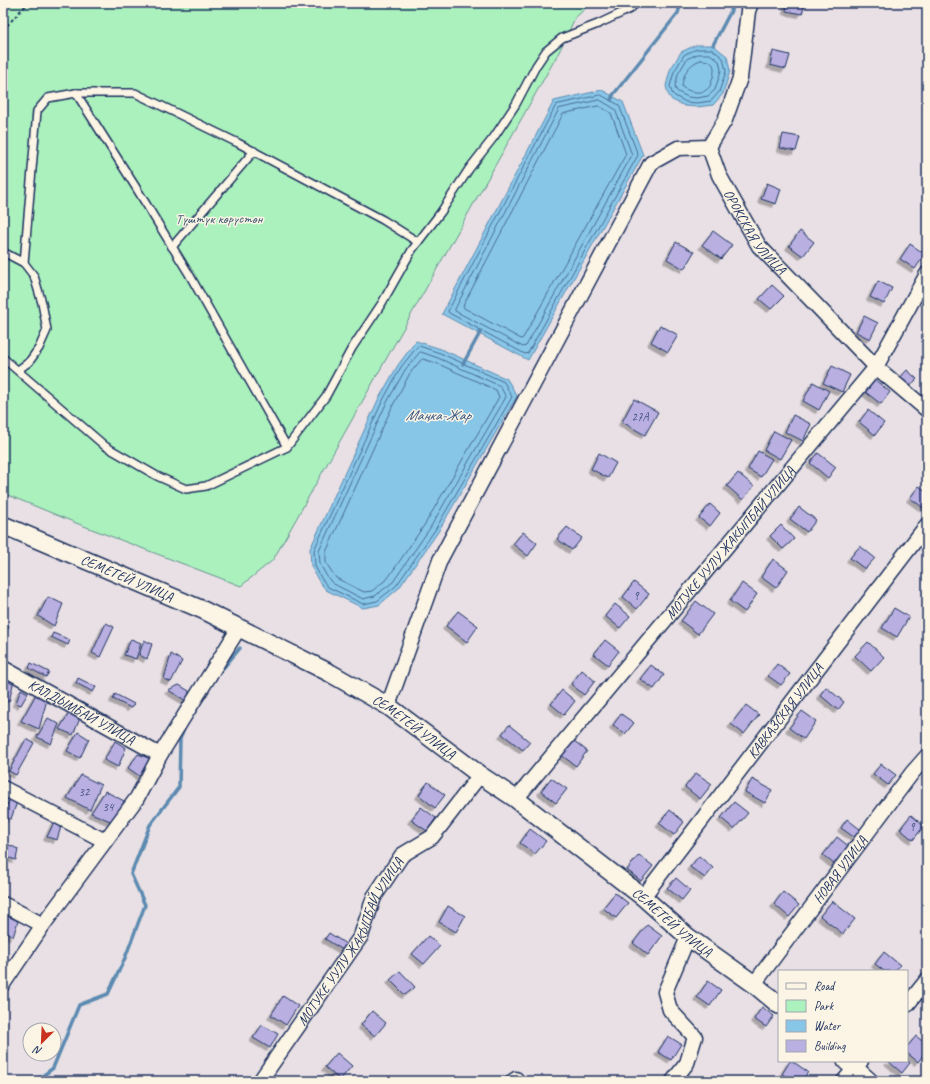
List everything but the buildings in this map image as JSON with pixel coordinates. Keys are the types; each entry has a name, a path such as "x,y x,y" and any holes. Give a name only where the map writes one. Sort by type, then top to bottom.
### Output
{"street":[{"path":"388,706 440,560 651,163 678,148 709,146 725,120 740,78 748,12 751,3"},
{"name":"ОРОКСКАЯ УЛИЦА","path":"709,146 719,175 759,246 876,367 927,410"},
{"name":"МОТУКЕ УУЛУ ЖАКЫПБАЙ УЛИЦА","path":"516,799 876,367 927,274"},
{"name":"СЕМЕТЕЙ УЛИЦА","path":"3,525 203,610 330,673 388,706 480,775 516,799 643,897 688,937 754,984 778,1004"},
{"name":"КАВКАЗСКАЯ УЛИЦА","path":"643,897 927,525"},
{"path":"3,984 43,926 137,798 160,755 239,628"},
{"name":"КАЛДЫМБАЙ УЛИЦА","path":"3,668 160,755"},
{"name":"НОВАЯ УЛИЦА","path":"754,984 912,773 927,756"},
{"name":"МОТУКЕ УУЛУ ЖАКЫПБАЙ УЛИЦА","path":"260,1081 361,936 374,897 402,855 432,837 480,775"},
{"path":"3,788 105,841"},
{"path":"3,904 43,926"},
{"path":"673,1081 687,1063 695,1037 670,1010 665,992 688,937"},
{"path":"908,1004 927,980"},
{"path":"852,1068 869,1081"}],"lane":[{"path":"3,358 105,446 157,476 186,489 206,486 287,447 326,396 352,348 382,303 412,250 441,212 468,169 494,137 516,104 536,66 546,51 562,38 598,24 630,8 636,3"},
{"path":"24,263 37,111 48,98 76,93 135,93 254,151 382,220 418,242"},
{"path":"76,93 189,274 287,447"},
{"path":"172,246 254,151"},
{"path":"3,252 24,263 34,276 42,303 47,330 39,348 29,362 18,370"}],"path":[{"path":"3,30 23,8 30,3"}],"green space":[{"name":"Түштүк көрүстөн","path":"3,3 591,3 575,18 559,52 273,560 241,586 76,523 3,493"}],"water":[{"path":"696,45 713,45 727,56 730,71 723,94 713,105 697,107 685,106 672,100 668,94 666,86 670,70 681,52"},
{"path":"602,90 623,102 643,155 528,360 442,314 554,101"},
{"name":"Маңка-Жар","path":"416,341 441,349 507,379 517,396 438,532 399,588 379,605 363,608 326,590 318,580 311,566 310,549 378,400 398,365"}],"waterway":[{"path":"611,100 613,95 678,13 681,3"},
{"path":"713,45 735,3"},
{"path":"463,364 481,331"},
{"path":"218,674 240,648"},
{"path":"36,1081 53,1068 79,1005 108,994 125,958 145,905 131,874 150,825 179,787 180,739 185,727"}]}
